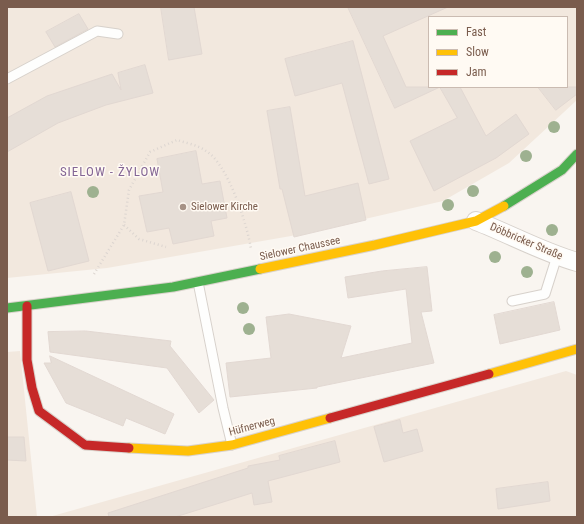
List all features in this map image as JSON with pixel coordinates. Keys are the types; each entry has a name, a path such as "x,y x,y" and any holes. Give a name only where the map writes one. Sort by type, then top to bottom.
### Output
{"street":[{"name":"Sielower Chaussee","path":"7,308 173,287 375,245 476,221 532,190 562,170 577,154"},
{"name":"Döbbricker Straße","path":"476,221 557,256 577,262"},
{"name":"Hüfnerweg","path":"27,306 27,360 32,388 39,411 84,445 188,451 232,446 577,349"}],"lane":[{"path":"7,80 97,31 118,34"},
{"path":"512,301 545,294 557,256"},
{"path":"198,282 232,446"}],"path":[{"path":"90,298 86,288 124,225 129,190 150,152 177,140 207,151 224,170 245,226 254,270"},
{"path":"124,225 139,239 166,247"}],"shaded area":[{"path":"7,7 577,7 577,100 509,163 443,201 291,236 107,268 7,278"},
{"path":"20,351 37,517 7,517 7,352"},
{"path":"566,371 577,375 577,517 49,517"}],"building":[{"path":"161,7 194,7 202,54 169,60"},
{"path":"348,7 448,7 383,36 406,87 438,88 395,108"},
{"path":"79,14 88,29 55,47 46,32"},
{"path":"353,41 389,179 369,184 342,83 295,96 285,59"},
{"path":"145,65 153,93 106,105 58,123 7,152 7,118 47,96 112,74 121,90 118,73"},
{"path":"577,87 577,94 556,110 539,88"},
{"path":"441,88 461,88 486,136 516,114 529,134 496,158 434,191 410,141 457,118"},
{"path":"290,107 305,196 358,183 366,220 294,237 282,189 280,189 267,111"},
{"name":"Sielower Kirche","path":"196,151 202,184 220,181 227,218 211,221 214,236 173,244 169,228 147,232 139,196 163,192 157,159"},
{"path":"71,192 89,261 48,271 30,203"},
{"path":"427,267 432,311 421,312 434,363 317,388 230,397 226,363 271,358 266,317 289,314 351,326 341,358 412,343 406,289 348,298 345,277 382,271"},
{"path":"554,302 560,330 500,344 494,315"},
{"path":"86,331 171,341 170,346 214,400 199,413 167,368 50,352 48,332"},
{"path":"50,356 174,414 165,434 126,418 123,426 66,403 44,363 51,363"},
{"path":"400,420 403,433 417,429 423,451 384,462 374,427"},
{"path":"7,437 24,437 26,461 7,460"},
{"path":"335,441 340,462 268,481 272,502 254,505 252,493 175,517 109,517 108,513 248,468 248,466 280,460 279,456"},
{"path":"548,482 550,501 498,509 496,489"}],"traffic: fast":[{"path":"504,206 562,170 577,154"},
{"path":"7,308 173,287 260,269"}],"traffic: slow":[{"path":"260,269 375,245 476,221 504,206"},
{"path":"489,374 577,349"},
{"path":"129,448 188,451 232,445 330,418"}],"traffic: jam":[{"path":"27,306 27,360 32,388 39,411 85,445 129,448"},
{"path":"330,418 489,374"}],"place":[{"name":"Sielower Kirche","path":"183,207"}],"district":[{"name":"SIELOW - ŽYLOW","path":"110,173"}]}
